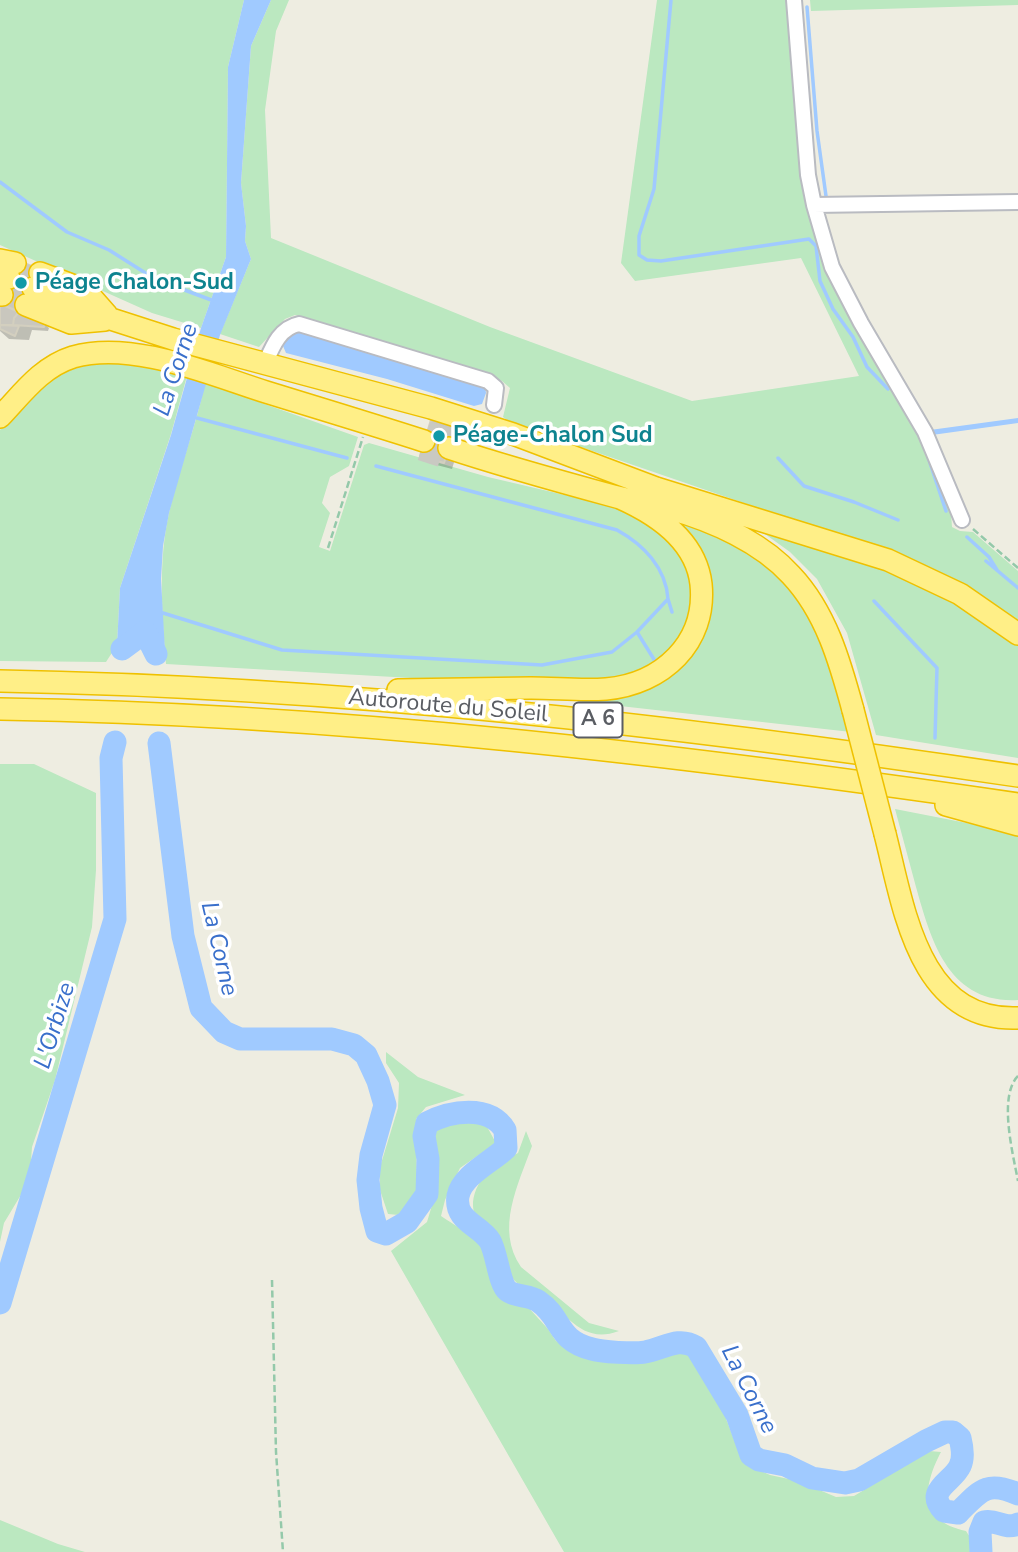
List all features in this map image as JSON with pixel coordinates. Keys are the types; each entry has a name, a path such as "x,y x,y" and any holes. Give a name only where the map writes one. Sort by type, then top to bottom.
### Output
{"highway":[{"path":"33,289 173,339 265,365 387,394 513,434 656,488 888,560 960,594 1018,634"},
{"path":"0,417 44,372 71,358 113,352 166,362 234,382 347,417 424,441 388,439 347,417"},
{"path":"449,449 620,498 673,510 707,522 750,543 778,563 799,584 822,621 840,664 857,711 912,935 929,972 953,998 975,1011 995,1017 1018,1018"},
{"path":"656,488 756,537 783,555 800,572 834,625 855,684 857,711"},
{"path":"261,692 606,689 651,677 676,659 693,634 701,607 700,578 688,550 675,533 645,510 620,498"},
{"name":"Autoroute du Soleil","path":"0,681 261,692 637,724 1018,776"},
{"name":"Autoroute du Soleil","path":"0,709 175,713 412,729 866,782 1018,804"},
{"path":"866,782 1018,825"},
{"path":"889,834 920,932 940,971 954,987 970,998 989,1006 1018,1008"}],"street":[{"path":"794,0 808,174 832,267 861,323 925,432 962,520"},
{"path":"814,205 1018,202"},
{"path":"265,365 276,340 289,326 299,324 488,381 496,388 494,405"}],"path":[{"path":"328,548 366,427"},
{"path":"962,520 1018,568"},
{"path":"1018,1076 1011,1083 1008,1101 1018,1181"},
{"path":"272,1280 276,1452 283,1552"}],"green space":[{"path":"0,0 244,0 228,67 226,257 201,328 152,313 0,245"},
{"path":"271,0 289,0 276,31 265,110 271,238 490,327 692,401 859,376 801,258 635,281 621,263 657,0 794,0 812,213 929,446 951,513 952,527 973,532 1018,571 1018,627 901,557 511,423 503,417 510,388 502,381 427,354 295,315 285,319 259,347 220,334 251,259 245,241 241,183 251,46"},
{"path":"810,0 1018,0 1018,5 811,11"},
{"path":"117,358 187,376 171,434 120,588 117,645 106,662 0,661 0,430 31,393 53,374 92,361"},
{"path":"205,383 358,437 349,466 330,477 322,503 330,513 319,547 330,551 364,445 369,443 488,477 633,511 656,524 693,571 690,621 673,651 626,679 464,681 166,664 163,550 173,497"},
{"path":"670,519 728,538 792,582 823,637 851,732 540,697 641,689 670,678 693,650 709,602"},
{"path":"760,525 939,588 1018,641 1018,758 876,735 847,633 817,579 790,552 758,529"},
{"path":"0,764 34,764 96,793 96,870 92,927 55,1080 32,1147 30,1176 4,1223 0,1242"},
{"path":"895,809 1018,833 1018,1000 994,998 975,991 959,980 946,965 928,928"},
{"path":"386,1052 418,1077 465,1095 426,1107 416,1119 417,1192 411,1205 399,1215 388,1214 380,1190 380,1167 398,1108 399,1083 386,1063"},
{"path":"456,1120 485,1123 496,1143 460,1168 445,1200 441,1216 486,1250 499,1295 527,1306 556,1341 591,1356 650,1359 673,1352 686,1352 714,1387 741,1458 750,1466 770,1475 798,1481 836,1497 854,1496 929,1451 941,1452 928,1490 932,1511 940,1520 966,1531 973,1542 973,1552 564,1552 391,1251 427,1222 436,1192 435,1131"},
{"path":"526,1131 532,1146 516,1191 509,1222 513,1252 521,1267 589,1323 619,1331 595,1334 585,1331 551,1303 514,1280 499,1240 475,1213 473,1202 478,1185 495,1166 518,1153"},
{"path":"0,1520 58,1544 85,1552 0,1552"}],"water":[{"path":"244,0 271,0 251,46 241,183 245,241 251,259 220,335 169,513 161,579 165,651 117,645 120,588 171,435 201,328 226,257 228,67"},
{"path":"296,330 485,386 486,393 482,404 474,406 387,379 286,353 283,346 287,337"},
{"path":"1018,418 1018,423 932,435 930,430"}],"building":[{"name":"Péage Chalon-Sud","path":"17,260 41,270 23,313 0,304"},
{"path":"0,304 19,312 13,325 0,325"},
{"path":"19,312 45,322 44,327 13,325"},
{"path":"0,325 19,326 15,336 0,329"},
{"name":"Péage-Chalon Sud","path":"433,413 458,420 444,463 420,456"}],"waterway":[{"path":"671,0 654,189 639,236 639,255 647,260 661,261 809,239 816,246 820,281 833,309 853,337 867,367 888,389"},
{"path":"807,7 817,131 826,196"},
{"path":"0,182 67,232 109,250 155,279 214,301"},
{"path":"197,418 347,458"},
{"path":"928,457 946,511"},
{"path":"778,458 804,486 898,520"},
{"path":"376,466 617,530 652,558 663,577 668,599"},
{"path":"967,537 989,557 997,570"},
{"path":"986,561 1018,588"},
{"path":"655,661 637,632 668,599 672,612"},
{"path":"874,601 937,668 935,738"},
{"path":"163,613 282,650 542,665 612,652 637,632"},
{"name":"La Corne","path":"145,632 156,654"},
{"name":"L'Orbize","path":"122,649 145,632"},
{"name":"L'Orbize","path":"0,1303 115,919 111,758 115,742"},
{"name":"La Corne","path":"159,743 183,936 201,1008 224,1032 240,1039 332,1039 354,1045 366,1055 385,1105 371,1155 368,1180 377,1231 386,1234 407,1222 427,1194 428,1159 424,1136 427,1123 458,1113 489,1116 505,1130 506,1148 465,1181 458,1196 460,1211 490,1241 502,1282 508,1291 538,1301 572,1340 592,1349 634,1353 677,1343 696,1347 737,1415 751,1455 759,1460 785,1465 812,1478 845,1483 859,1480 945,1432 953,1432 960,1438 962,1459 956,1472 938,1492 939,1504 944,1511 958,1513 978,1494 991,1488 1018,1494"},
{"name":"La Corne","path":"981,1552 980,1532 984,1522 1009,1526 1018,1524"}],"tunnel":[{"path":"13,270 37,279"},
{"path":"6,287 30,297"},
{"path":"427,432 452,440"},
{"path":"421,450 446,458"}],"place":[{"name":"Péage Chalon-Sud","path":"21,283"},
{"name":"Péage-Chalon Sud","path":"439,436"}]}
